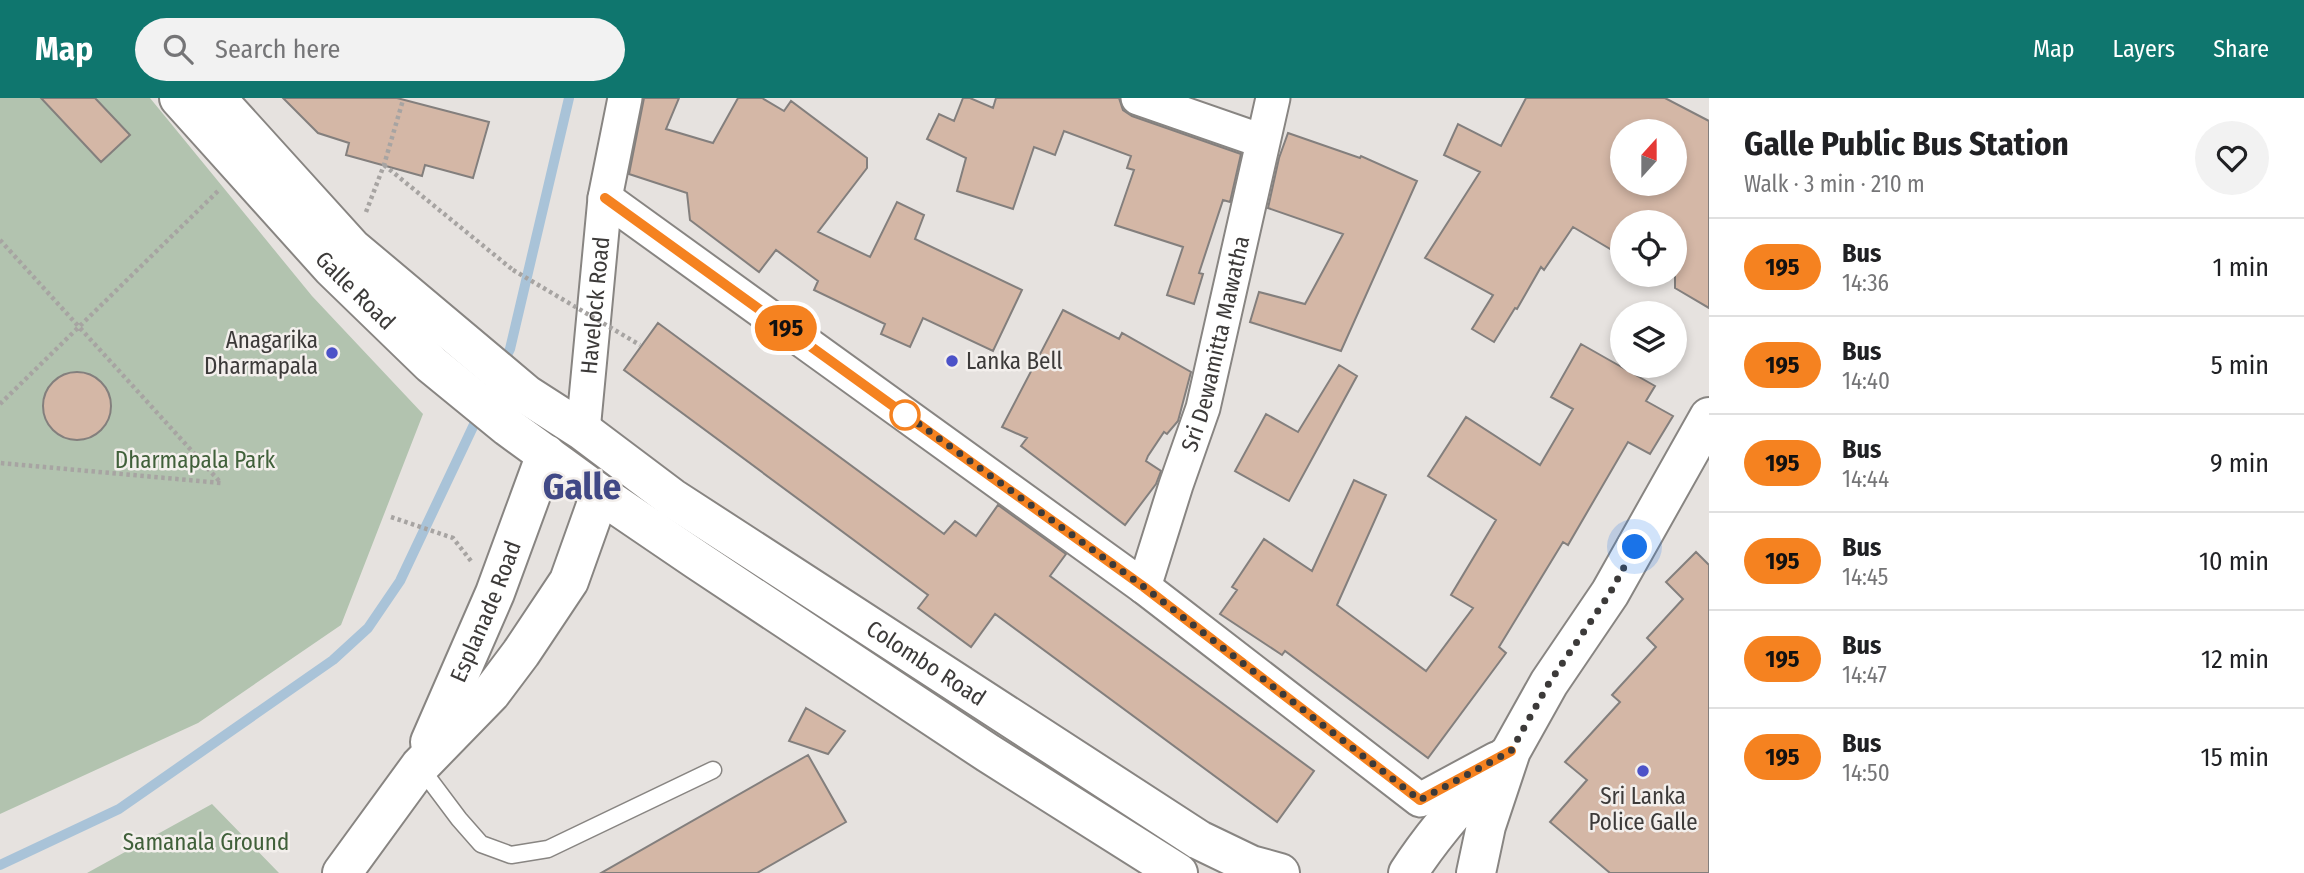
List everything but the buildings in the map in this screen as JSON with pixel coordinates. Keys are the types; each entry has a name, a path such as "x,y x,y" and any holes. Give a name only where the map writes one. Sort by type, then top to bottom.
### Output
{"main road":[{"name":"Galle Road","path":"179,98 332,268 431,364 504,400 583,431"},
{"name":"Galle Road","path":"216,98 352,248 458,336 504,400 550,457"},
{"path":"1476,873 1486,826 1511,751 1549,683 1610,593 1709,417"},
{"path":"550,457 583,431 600,494"},
{"name":"Colombo Road","path":"583,431 672,498 1199,840 1251,865 1280,873"},
{"name":"Colombo Road","path":"550,457 600,494 988,753 1178,873"},
{"name":"Esplanade Road","path":"420,766 550,457"},
{"name":"Esplanade Road","path":"342,873 420,766 491,693 562,592 569,581 600,494"},
{"path":"1408,873 1425,847 1464,799 1511,751"}],"street":[{"name":"Havelock Road","path":"583,431 605,198 625,98"},
{"path":"1138,98 1262,141"},
{"name":"Sri Dewamitta Mawatha","path":"1144,587 1203,408 1273,98"},
{"path":"605,198 1144,587 1420,800 1511,751"}],"lane":[{"path":"420,766 481,844 511,855 548,849 713,770"}],"path":[{"path":"352,248 384,165 403,100"},
{"path":"384,165 513,270 640,345"},
{"path":"0,404 241,169"},
{"path":"0,240 221,483 0,463"},
{"path":"391,517 453,538"}],"green space":[{"name":"Dharmapala Park","path":"0,98 150,98 312,296 423,414 341,625 198,723 0,814"},
{"name":"Samanala Ground","path":"212,804 279,873 87,873"}],"waterway":[{"path":"502,365 510,349 569,98"},
{"path":"0,865 119,809 333,660 368,628 400,581 479,414"}],"bus line":[{"name":"195","path":"605,198 1144,587 1420,800 1511,751"}],"place":[{"name":"Anagarika Dharmapala","path":"332,353"},
{"name":"Lanka Bell","path":"952,361"},
{"name":"Sri Lanka Police Galle","path":"1643,771"}],"district":[{"name":"Galle","path":"582,486"}],"route":[{"path":"905,415 897,408 1144,587 1420,800 1511,751 1549,683 1610,593 1635,547"}]}
